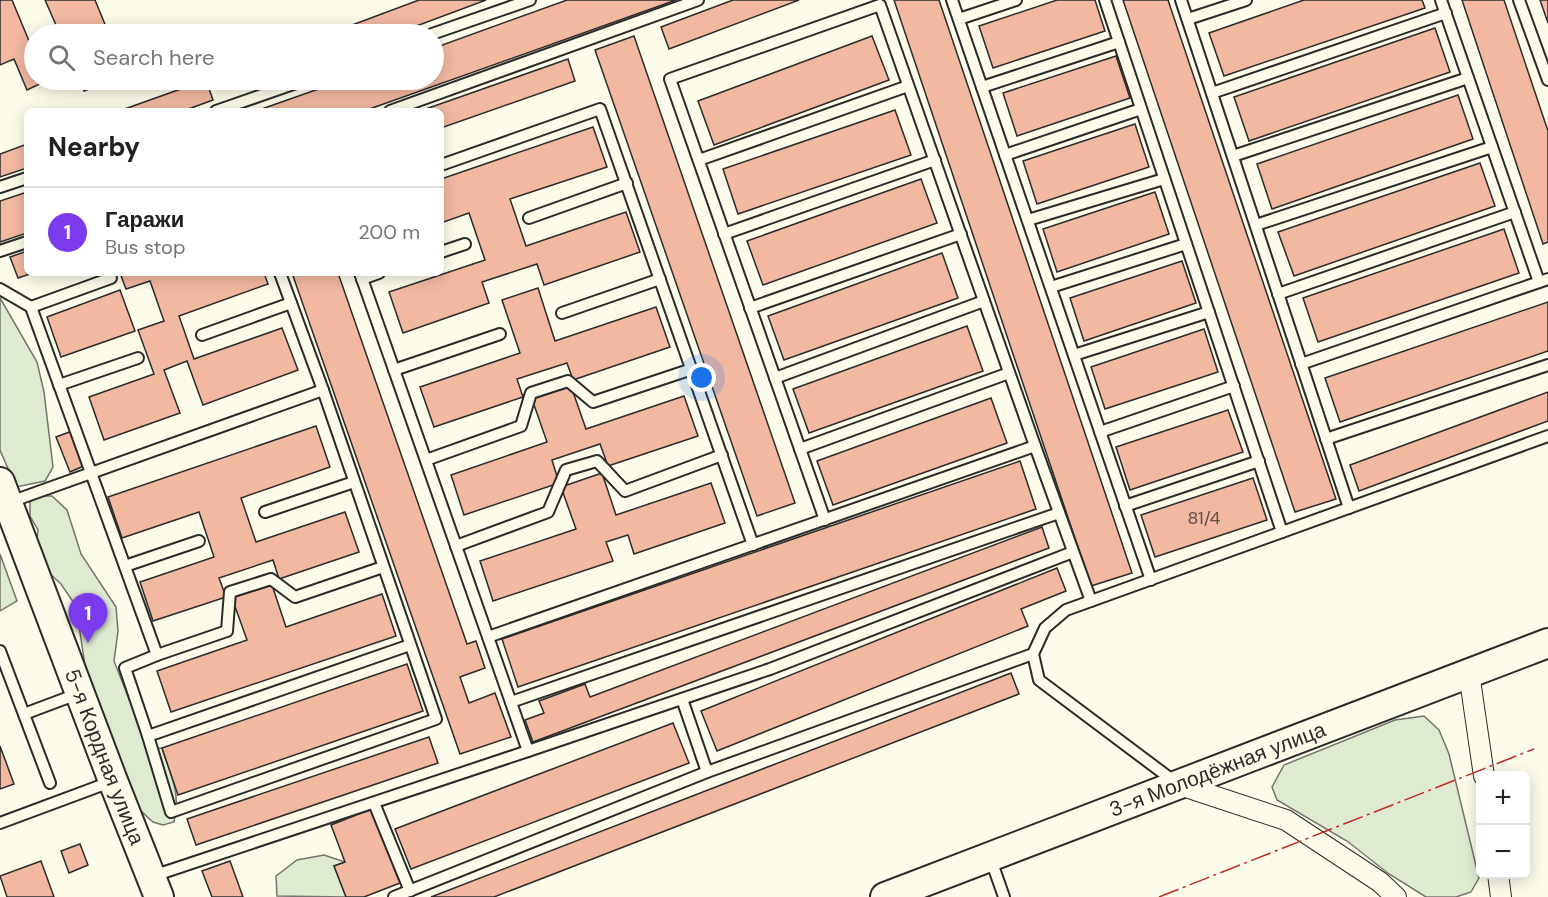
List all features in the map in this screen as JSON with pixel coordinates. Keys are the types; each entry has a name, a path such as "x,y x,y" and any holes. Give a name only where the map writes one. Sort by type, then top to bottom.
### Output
{"main road":[{"name":"5-я Кордная улица","path":"4,492 155,887"},
{"name":"3-я Молодёжная улица","path":"885,897 1548,643"}],"street":[{"path":"1469,673 1483,771"},
{"path":"1178,784 1286,820 1380,882 1396,897"},
{"path":"1499,879 1501,897"}],"lane":[{"path":"444,30 530,0"},
{"path":"398,108 698,0"},
{"path":"952,0 1151,580"},
{"path":"959,19 1016,0"},
{"path":"1105,0 1282,532"},
{"path":"1181,0 1349,508"},
{"path":"1188,20 1246,0"},
{"path":"1301,364 1543,281 1515,212 1441,0"},
{"path":"1519,0 1548,80"},
{"path":"825,520 670,79 880,5 1091,601"},
{"path":"1212,93 1446,13"},
{"path":"982,87 1119,42"},
{"path":"1233,156 1468,78"},
{"path":"699,160 908,86"},
{"path":"225,108 276,90"},
{"path":"444,164 600,109 753,545"},
{"path":"1005,155 1141,109"},
{"path":"1256,225 1492,147"},
{"path":"724,234 935,160"},
{"path":"1028,219 1164,178"},
{"path":"0,187 24,179"},
{"path":"529,218 627,183"},
{"path":"1278,294 1515,212"},
{"path":"750,308 961,234"},
{"path":"0,251 24,243"},
{"path":"444,251 465,244"},
{"path":"1051,287 1186,244"},
{"path":"281,276 323,390 436,719 171,812 125,668 227,631 230,592 271,579 295,597 383,567"},
{"path":"361,276 528,751"},
{"path":"31,307 111,278"},
{"path":"562,313 660,279"},
{"path":"0,289 31,307 157,655"},
{"path":"775,378 984,301"},
{"path":"202,335 291,303"},
{"path":"1074,355 1209,312"},
{"path":"394,370 500,334"},
{"path":"59,385 138,358"},
{"path":"1326,439 1548,365"},
{"path":"426,460 521,426 531,393 568,381 593,402 692,369"},
{"path":"800,449 1009,373"},
{"path":"1100,432 1234,386"},
{"path":"4,492 92,473 323,390"},
{"path":"1178,784 1039,680 1033,654 1045,628 1066,610 1548,436"},
{"path":"488,638 1035,446"},
{"path":"456,546 549,512 566,470 597,460 625,491 722,455"},
{"path":"1125,506 1258,461"},
{"path":"265,512 354,482"},
{"path":"511,702 1059,513"},
{"path":"125,566 199,541"},
{"path":"155,887 374,802 770,669 1073,552"},
{"path":"148,736 410,645"},
{"path":"0,651 50,783"},
{"path":"394,897 707,772 1033,654"},
{"path":"24,714 80,693"},
{"path":"682,699 707,772"},
{"path":"0,824 113,781"},
{"path":"374,802 410,891"},
{"path":"990,856 1004,897"}],"green space":[{"path":"0,298 37,362 44,392 53,467 45,481 16,487 0,450"},
{"path":"39,496 52,496 67,510 81,554 116,607 118,631 114,661 142,732 155,749 162,748 176,793 174,822 163,825 153,822 130,801 92,712 76,606 61,584 48,572 36,549 38,530 30,516 30,502"},
{"path":"0,554 17,601 0,611"},
{"path":"1424,716 1439,730 1449,754 1476,866 1476,879 1478,879 1471,892 1456,897 1426,897 1389,874 1347,841 1277,800 1272,787 1284,765 1395,720"},
{"path":"324,855 345,862 334,866 346,897 277,896 276,876 297,860"}],"building":[{"path":"0,0 12,0 24,29 24,83 14,59 0,65"},
{"path":"45,0 95,0 105,24 56,24"},
{"path":"419,0 486,0 422,24 355,24"},
{"path":"567,0 676,0 444,83 444,44"},
{"path":"733,0 799,0 669,49 661,27"},
{"path":"894,0 939,0 1132,573 1091,586"},
{"path":"1057,0 1095,0 1105,31 993,68 979,26"},
{"path":"1123,0 1168,0 1336,499 1295,512"},
{"path":"1304,0 1422,0 1425,8 1224,76 1209,33"},
{"path":"1462,0 1504,0 1548,131 1548,242 1543,244"},
{"path":"1540,0 1548,0 1548,23"},
{"path":"1435,28 1450,72 1249,141 1234,97"},
{"path":"634,36 795,503 757,516 595,50"},
{"path":"872,36 889,80 714,145 698,101"},
{"path":"1116,56 1130,98 1017,136 1003,93"},
{"path":"568,59 575,81 444,127 444,108 429,108"},
{"path":"178,90 210,90 213,100 191,108 127,108"},
{"path":"316,90 423,90 372,108 265,108"},
{"path":"1458,95 1473,139 1272,209 1257,164"},
{"path":"895,110 911,155 738,214 723,169"},
{"path":"1135,124 1149,167 1037,204 1023,161"},
{"path":"593,127 607,167 510,199 526,246 626,212 640,252 544,285 537,264 482,282 489,303 403,333 389,292 437,276 444,276 444,274 485,260 469,213 444,222 444,178"},
{"path":"24,145 24,169 0,177 0,154"},
{"path":"1480,163 1495,206 1294,276 1278,232"},
{"path":"921,179 937,223 763,285 747,241"},
{"path":"1155,192 1169,234 1057,272 1043,229"},
{"path":"24,193 24,234 0,242 0,201"},
{"path":"1504,229 1519,273 1318,342 1303,298"},
{"path":"24,252 24,276 18,278 10,257"},
{"path":"942,253 958,298 784,360 768,316"},
{"path":"1182,261 1196,303 1084,341 1070,298"},
{"path":"121,276 265,276 268,284 179,316 194,359 282,328 298,370 203,405 187,361 164,370 180,413 104,440 89,397 154,374 138,330 164,321 150,281 126,289"},
{"path":"293,276 339,276 467,644 476,641 485,668 460,677 469,703 495,693 511,737 460,754"},
{"path":"538,288 555,341 656,307 670,347 573,380 567,363 517,379 523,397 434,427 420,387 520,353 502,300"},
{"path":"120,290 135,331 61,357 47,317"},
{"path":"1548,302 1548,351 1340,422 1325,378"},
{"path":"967,326 983,371 809,433 793,389"},
{"path":"1204,329 1218,372 1105,409 1091,367"},
{"path":"571,386 586,429 684,396 698,436 608,466 600,444 552,460 559,483 464,515 451,475 547,442 532,399"},
{"path":"1548,392 1548,421 1359,491 1350,465"},
{"path":"991,398 1007,443 833,505 817,461"},
{"path":"1228,410 1243,452 1130,490 1116,447"},
{"path":"316,426 330,467 241,498 256,542 345,512 359,552 279,579 273,560 219,578 226,597 153,621 140,582 214,557 199,512 122,538 108,497"},
{"path":"72,431 86,465 70,472 56,437"},
{"path":"1020,461 1036,509 518,687 502,639"},
{"path":"602,473 616,515 711,483 725,523 634,554 628,535 606,542 613,561 493,601 480,561 576,529 561,487"},
{"path":"1253,478 1267,520 1155,557 1141,515"},
{"path":"1042,527 1049,548 533,742 525,720 544,713 539,701 585,684 590,697"},
{"path":"1057,568 1066,591 1021,609 1028,626 717,751 701,711"},
{"path":"272,585 286,627 382,594 396,636 171,712 157,671 247,640 232,598"},
{"path":"407,664 423,711 178,795 162,748"},
{"path":"1011,673 1019,694 494,897 431,897"},
{"path":"673,723 689,763 411,869 395,829"},
{"path":"429,737 438,763 196,845 187,819"},
{"path":"0,746 14,784 0,789"},
{"path":"371,809 400,883 364,897 346,897 334,866 345,862 331,825"},
{"path":"80,844 88,865 69,873 61,851"},
{"path":"41,861 54,897 7,897 0,876"},
{"path":"230,861 243,897 212,897 202,871"}],"power":[{"path":"1159,897 1534,749"}],"place":[{"name":"Гаражи","path":"88,643"}]}
